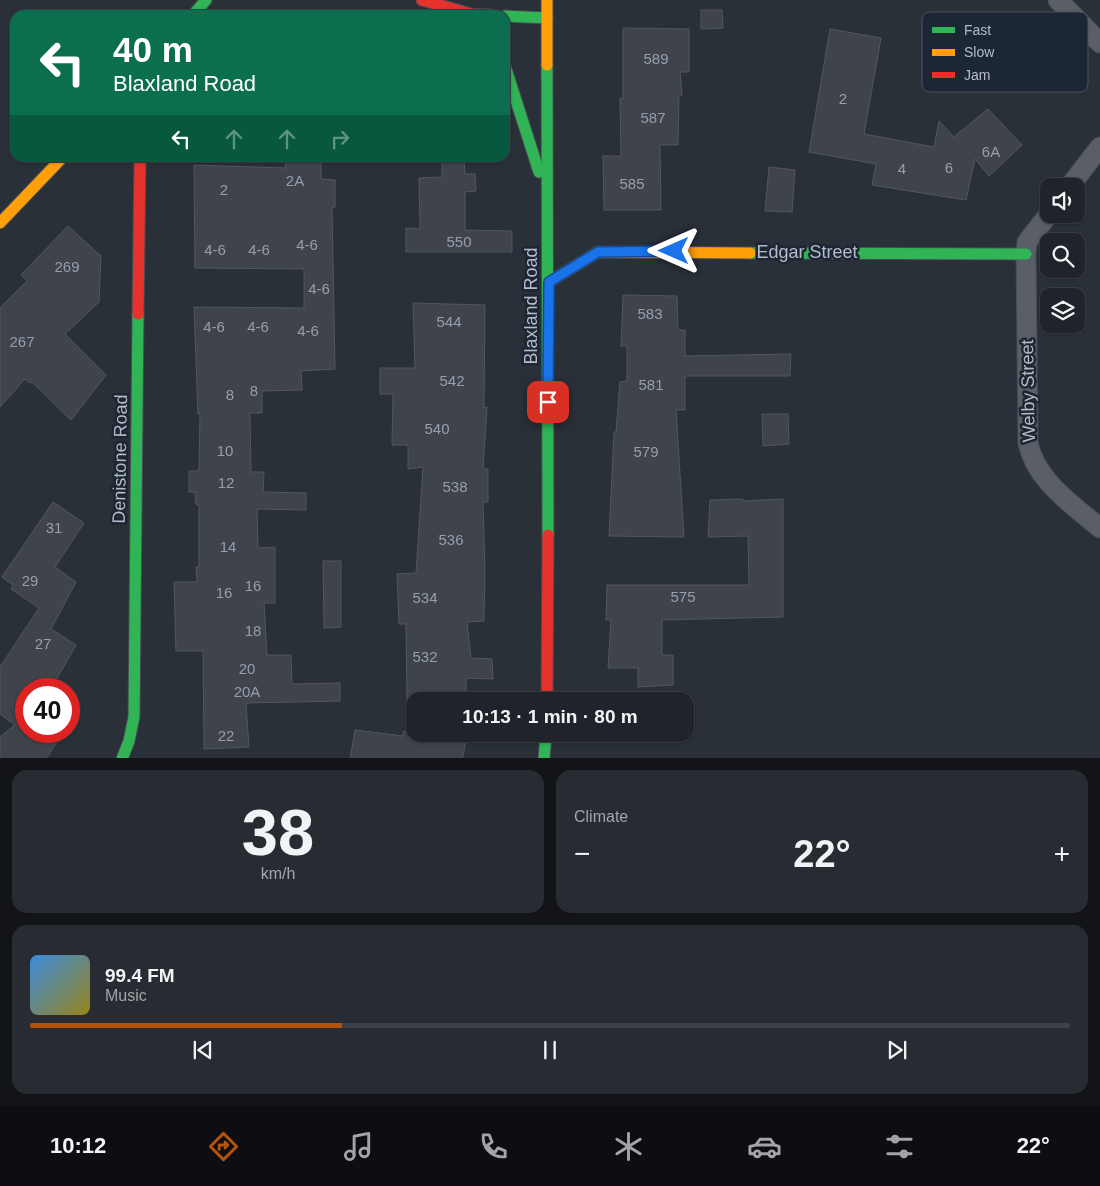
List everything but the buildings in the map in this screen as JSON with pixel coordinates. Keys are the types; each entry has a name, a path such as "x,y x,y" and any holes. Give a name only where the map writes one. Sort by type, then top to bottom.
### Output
{"street":[{"path":"197,10 206,0"},
{"path":"422,0 455,10"},
{"name":"Blaxland Road","path":"547,0 549,202 547,692"},
{"path":"1058,0 1070,12"},
{"path":"510,16 547,18"},
{"path":"1088,31 1100,43"},
{"path":"510,81 549,202"},
{"path":"1076,178 1100,147"},
{"path":"1,221 58,162"},
{"name":"Denistone Road","path":"122,758 129,741 134,717 140,162"},
{"path":"1026,254 1027,242 1042,223"},
{"name":"Edgar Street","path":"549,282 598,252 1026,254"},
{"name":"Welby Street","path":"1026,254 1028,443 1032,459 1049,482 1100,528"},
{"path":"544,758 545,742"}],"traffic: fast":[{"path":"197,10 206,0"},
{"path":"510,16 547,18"},
{"path":"547,65 548,535"},
{"path":"510,82 539,172"},
{"path":"750,253 1026,254"},
{"path":"122,758 129,741 134,717 138,314"},
{"path":"544,758 545,742"}],"traffic: slow":[{"path":"547,0 547,65"},
{"path":"0,223 58,162"},
{"path":"549,282 598,252 750,253"}],"traffic: jam":[{"path":"422,0 457,10"},
{"path":"138,314 140,162"},
{"path":"547,692 548,535"}],"route":[{"path":"548,402 549,282 598,252 674,251"}]}
